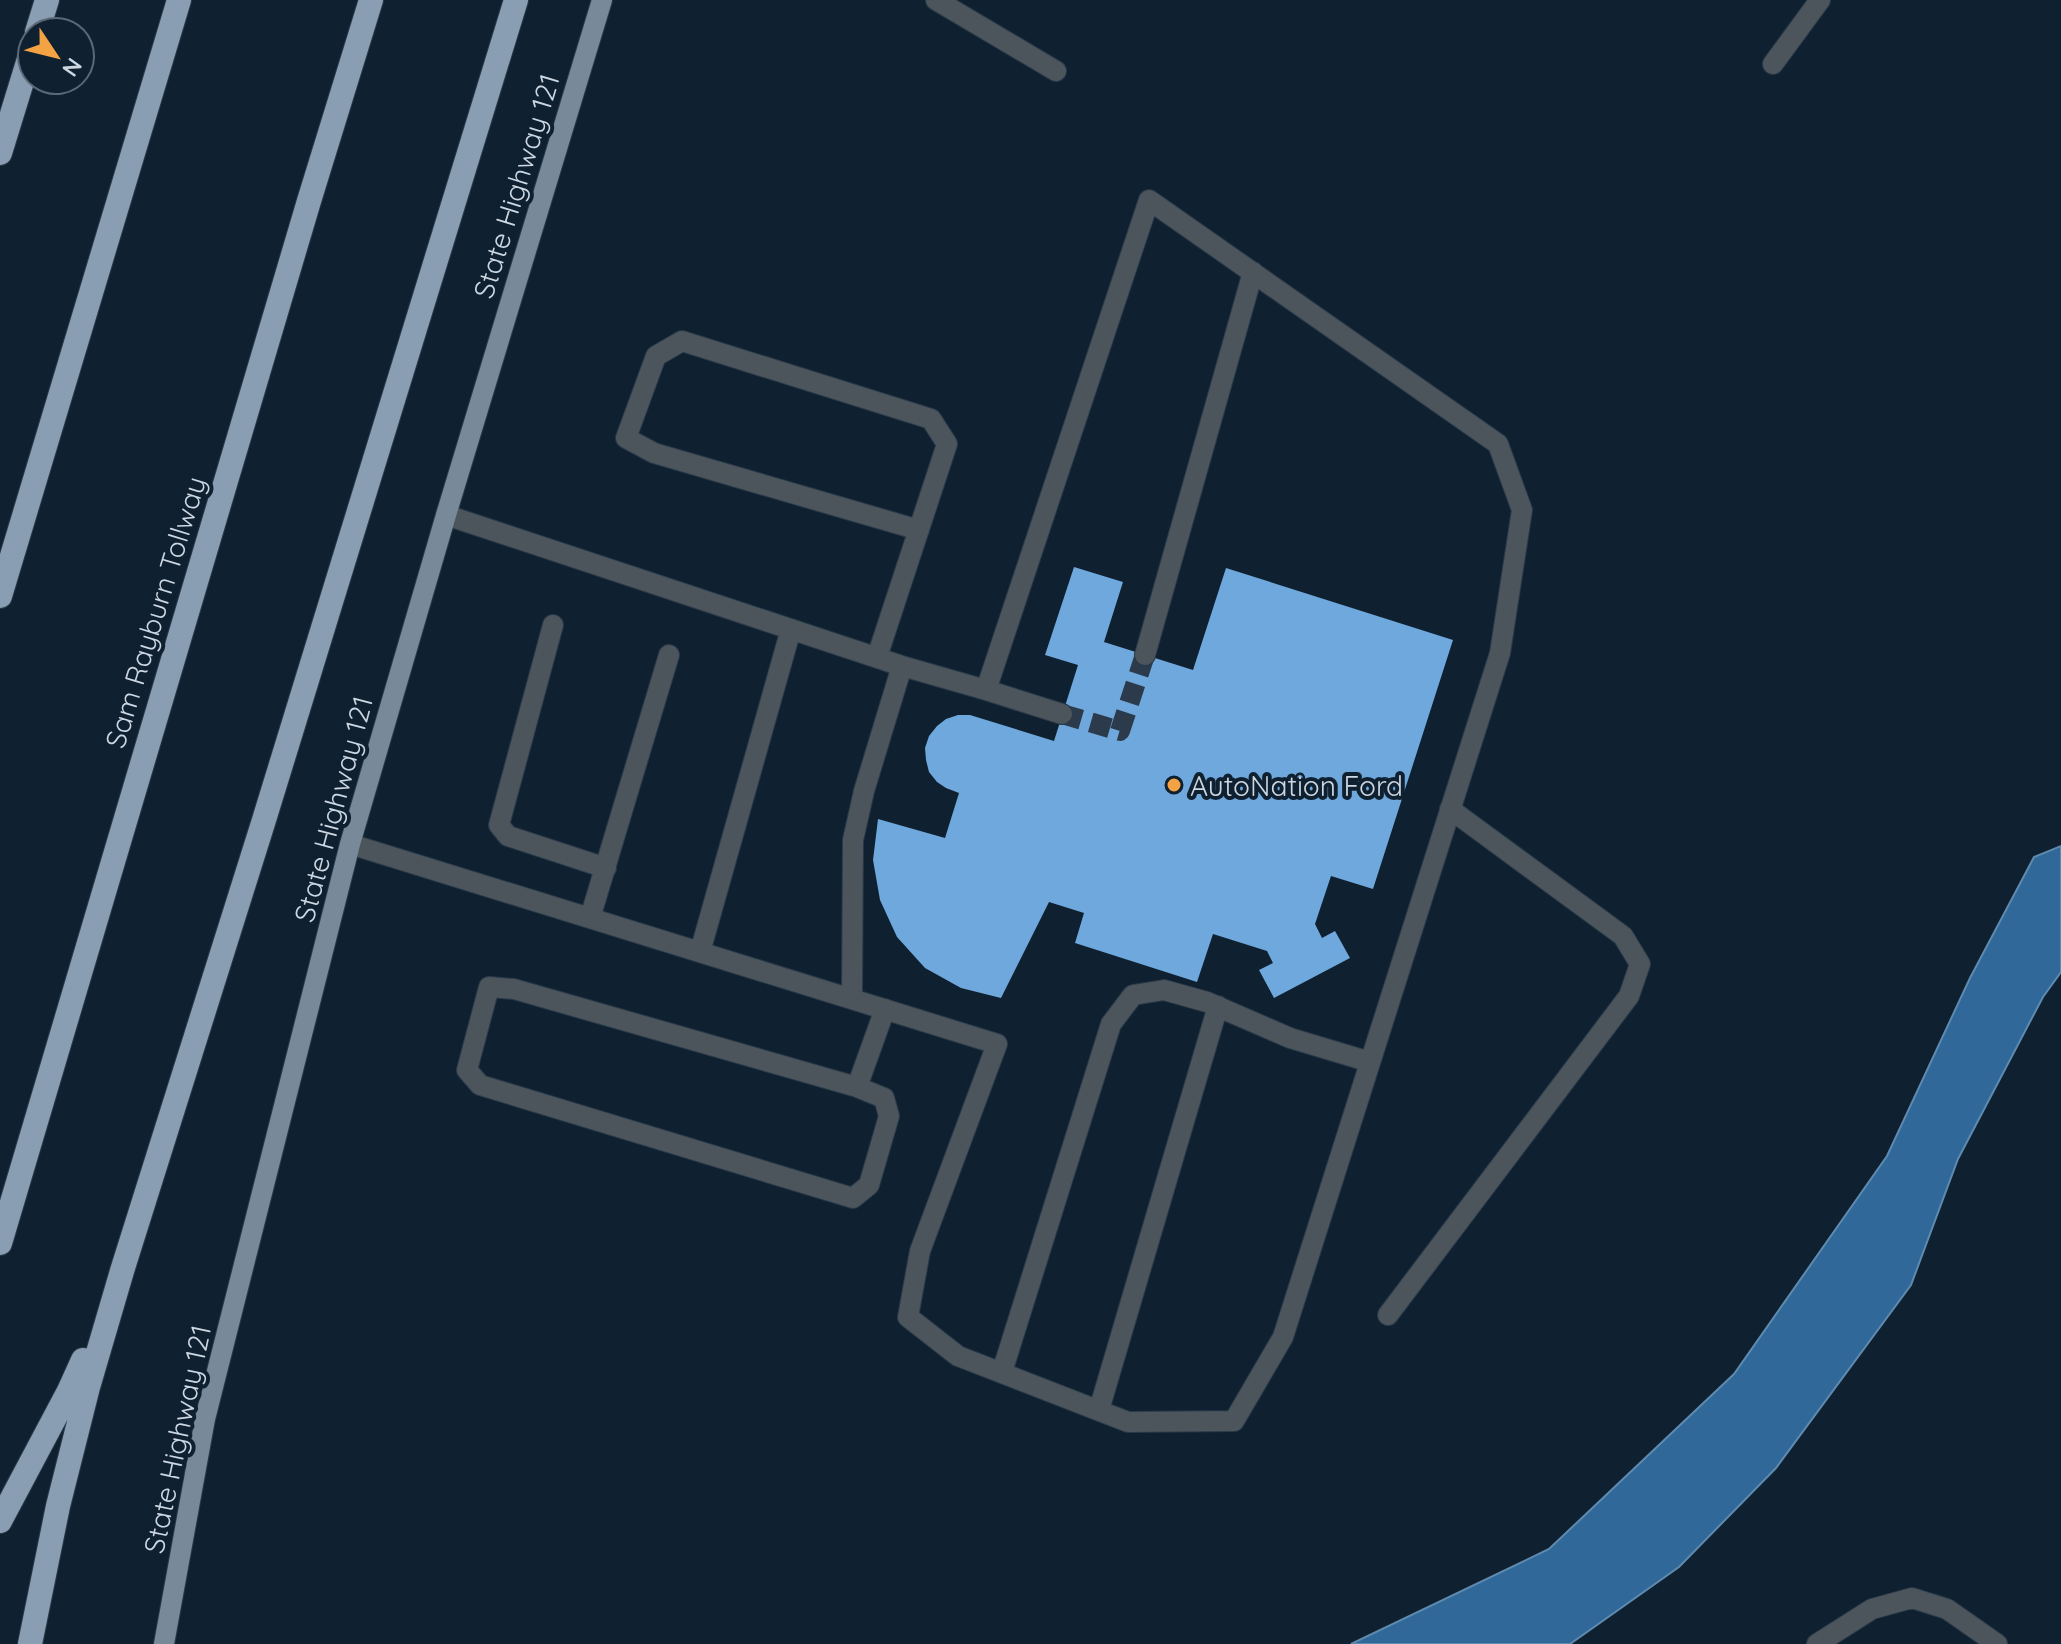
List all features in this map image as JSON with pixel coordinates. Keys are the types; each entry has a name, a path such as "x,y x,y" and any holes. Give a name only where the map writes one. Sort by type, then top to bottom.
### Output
{"highway":[{"path":"0,596 179,0"},
{"name":"Sam Rayburn Tollway","path":"0,1243 371,0"},
{"path":"309,201 389,0"},
{"path":"30,1644 58,1506 122,1271 269,805 516,0"},
{"path":"0,153 18,96"},
{"path":"0,1521 69,1391 122,1271"}],"main road":[{"name":"State Highway 121","path":"164,1644 205,1419 350,844 602,0"}],"lane":[{"path":"936,0 1056,71"},
{"path":"1773,64 1820,0"},
{"path":"350,844 997,1044 920,1251 908,1317 958,1356 1128,1422 1234,1421 1283,1337 1500,653 1522,510 1498,444 1149,200 986,690"},
{"path":"1145,655 1253,272"},
{"path":"877,657 919,530 947,444 931,419 682,341 656,356 626,438 654,453 919,530"},
{"path":"446,515 902,666 1062,714"},
{"path":"553,625 499,825 508,836 606,868"},
{"path":"700,952 791,629"},
{"path":"590,918 669,655"},
{"path":"852,999 853,840 864,791 902,666"},
{"path":"1388,1315 1629,996 1640,964 1623,936 1450,809"},
{"path":"489,987 514,989 857,1087 884,1098 889,1116 869,1185 853,1198 480,1085 467,1070 489,987"},
{"path":"1002,1372 1111,1024 1133,995 1164,990 1218,1006 1290,1038 1370,1062"},
{"path":"1099,1410 1218,1006"},
{"path":"857,1087 885,1009"},
{"path":"1817,1644 1872,1609 1912,1598 1947,1609 1997,1644"}],"water":[{"path":"2061,846 2061,972 2043,997 1958,1159 1911,1285 1776,1468 1679,1567 1570,1644 1351,1644 1549,1549 1734,1374 1887,1156 1970,978 2034,857"}],"building":[{"name":"AutoNation Ford","path":"1074,567 1123,582 1104,642 1193,670 1226,568 1453,640 1373,889 1331,876 1315,924 1322,938 1335,931 1350,958 1274,998 1259,970 1273,963 1267,951 1213,934 1197,982 1075,943 1084,913 1049,902 1001,998 961,988 925,968 897,937 880,900 873,860 878,819 945,838 959,793 937,782 929,772 925,748 929,736 946,719 970,715 1054,741 1078,665 1045,655"}],"tunnel":[{"path":"1062,714 1120,731 1145,655"}],"place":[{"name":"AutoNation Ford","path":"1174,785"}]}
